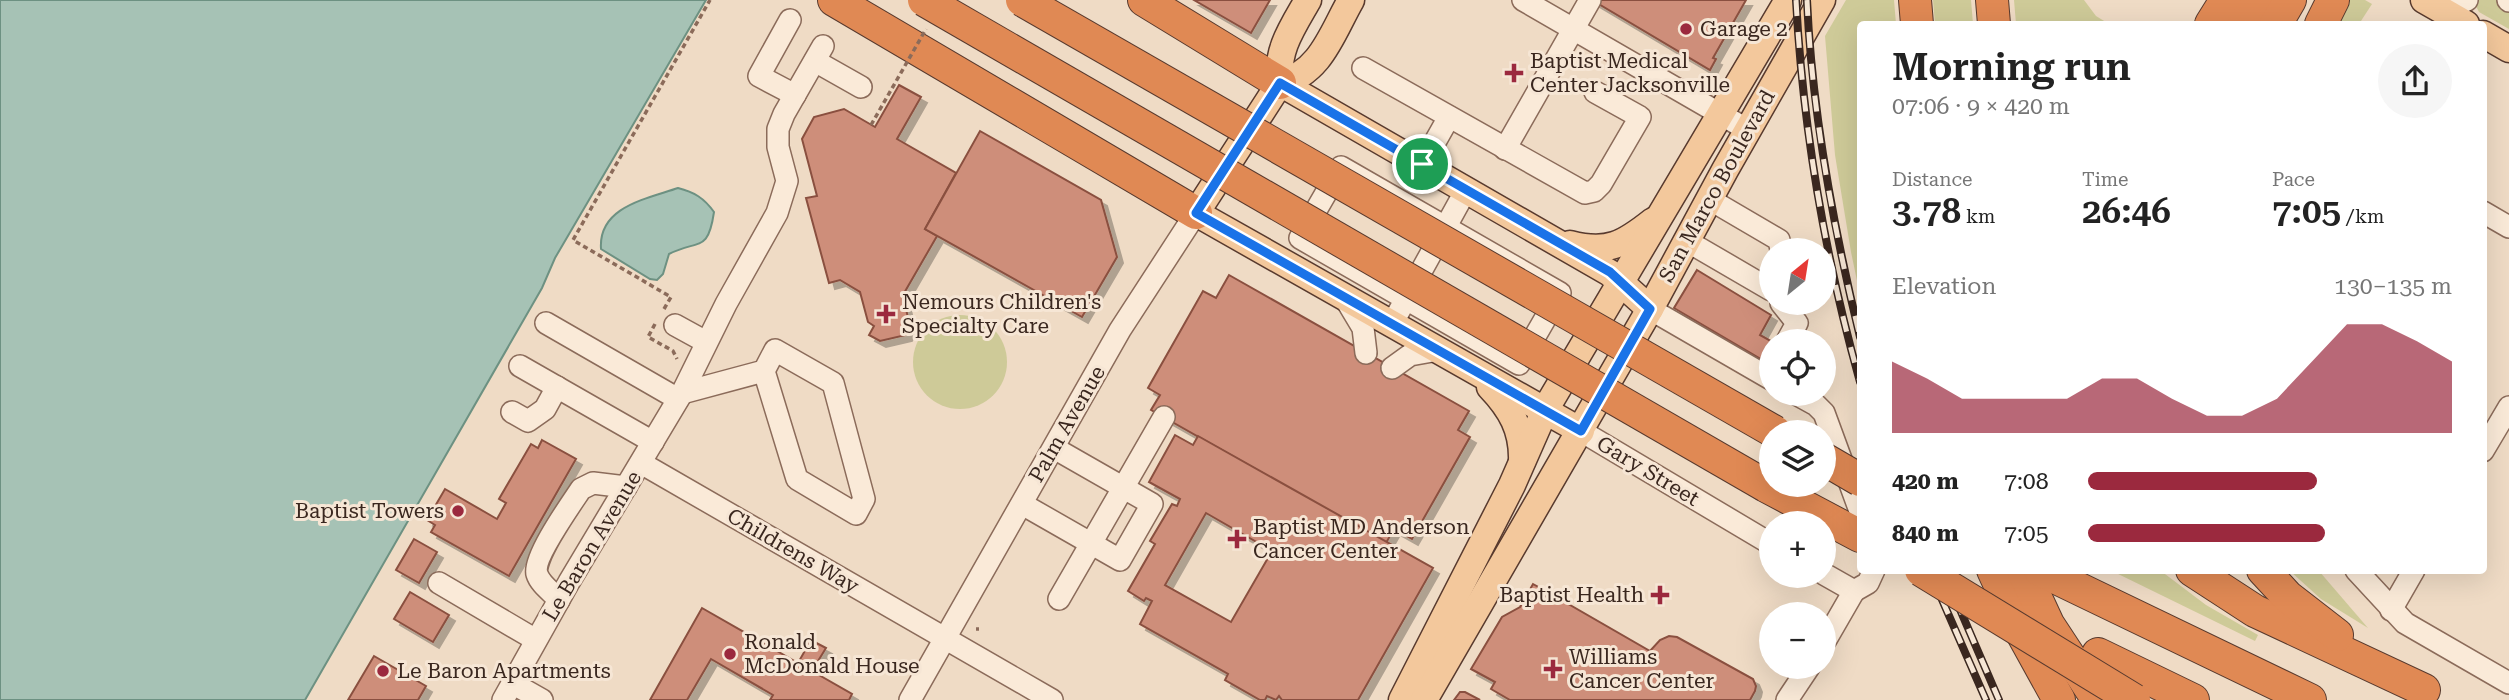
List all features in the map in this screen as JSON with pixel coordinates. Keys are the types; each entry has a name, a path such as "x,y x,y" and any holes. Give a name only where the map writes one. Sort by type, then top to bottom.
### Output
{"highway":[{"path":"834,0 1196,213"},
{"path":"1022,0 1759,423"},
{"path":"1144,0 1280,83"},
{"path":"1915,0 1917,21"},
{"path":"1992,0 1994,21"},
{"path":"2213,21 2226,0"},
{"path":"2246,21 2260,0"},
{"path":"2278,21 2290,0"},
{"path":"2322,21 2333,0"},
{"path":"927,11 1766,486 1857,534"},
{"path":"1836,467 1857,478"},
{"path":"1928,574 2134,700"},
{"path":"1935,574 2193,700"},
{"path":"1995,574 2026,643 2059,700"},
{"path":"2025,574 2048,624 2098,700"},
{"path":"2198,574 2255,611 2433,695"},
{"path":"2267,574 2288,597 2325,626 2433,695"},
{"path":"2048,575 2310,700"}],"main road":[{"path":"1308,0 1281,48 1278,65 1280,83 1621,281 1650,309"},
{"name":"Palm Avenue","path":"1196,213 1280,83 1297,78 1313,65 1352,0"},
{"name":"San Marco Boulevard","path":"1402,700 1522,463 1545,410 1788,0"},
{"name":"San Marco Boulevard","path":"1424,700 1581,431 1822,0"},
{"path":"2487,36 2509,49"},
{"path":"1546,236 1586,247 1611,248 1628,239 1664,212"},
{"name":"Gary Street","path":"1196,213 1581,431"},
{"path":"1474,370 1500,397 1513,416 1521,436 1522,463"}],"street":[{"path":"1523,0 1748,130"},
{"path":"1505,149 1590,0"},
{"path":"790,20 759,76 795,96"},
{"name":"Le Baron Avenue","path":"508,692 559,600 680,396 706,342 781,205 786,189 786,175 779,153 777,135 780,122 819,53 861,87"},
{"path":"1363,68 1580,191 1590,193 1601,184 1640,117 1595,92"},
{"path":"1422,164 1449,117"},
{"path":"1341,167 1560,292 1519,364 1406,298 1300,238 1341,167"},
{"path":"1392,324 1466,190"},
{"path":"1709,199 1776,238"},
{"name":"Palm Avenue","path":"910,700 1126,321 1196,213"},
{"path":"2487,214 2509,227"},
{"path":"1687,241 1759,284"},
{"path":"1343,297 1356,313 1363,328 1366,353"},
{"path":"1650,309 1759,369"},
{"path":"546,323 680,396 764,371 775,350 833,383 864,499 856,514 797,479 764,371"},
{"path":"675,325 706,342"},
{"path":"1392,368 1410,355 1437,350"},
{"path":"520,366 653,442"},
{"path":"512,412 528,421 545,409 557,387"},
{"path":"1817,406 1824,413 1857,502"},
{"path":"2487,445 2509,407"},
{"path":"1059,598 1164,417"},
{"name":"Gary Street","path":"1581,431 1759,537"},
{"path":"1021,504 1120,559 1153,504 1054,448"},
{"name":"Childrens Way","path":"641,463 1052,700"},
{"path":"559,600 537,575 539,559 581,489 593,484 626,487"},
{"path":"1836,622 1854,591 1864,587 1872,574"},
{"path":"2360,574 2409,626 2509,683"},
{"path":"2391,610 2412,574"},
{"path":"1836,581 1854,591"},
{"path":"439,583 536,640"},
{"path":"1787,700 1801,679"},
{"path":"508,692 542,700"}],"path":[{"path":"678,360 673,351 648,337 671,297 573,240 710,0"},
{"path":"871,125 927,11"}],"shaded area":[{"path":"0,0 706,0 555,258 542,288 305,700 0,700"},
{"path":"1846,0 1894,0 1896,21 1857,21 1857,281 1835,155 1825,36"},
{"path":"1933,0 1971,0 1973,21 1935,21"},
{"path":"2014,0 2084,0 2096,16 2104,21 2016,21"},
{"path":"2348,0 2365,0 2372,4 2361,21 2336,21"},
{"path":"2475,0 2509,0 2509,29 2479,12 2476,6 2478,2"},
{"path":"678,188 698,196 710,207 714,212 712,225 709,234 700,243 669,254 663,274 657,280 650,279 601,249 602,235 607,223 616,214 639,201"},
{"path":"960,315 978,318 993,329 1004,344 1007,362 1004,380 993,395 978,406 960,409 942,406 927,395 916,380 913,362 916,344 927,329 942,318"},
{"path":"2118,574 2165,574 2206,605 2258,635 2255,641"},
{"path":"2293,574 2322,574 2368,628 2321,599"}],"building":[{"path":"1194,0 1270,0 1251,33"},
{"name":"Garage 2","path":"1592,0 1746,0 1713,58 1716,59 1710,70"},
{"path":"899,85 921,97 897,139 956,173 925,229 937,236 903,295 910,327 906,335 880,341 869,335 874,326 868,322 860,292 840,280 829,283 806,198 817,196 802,139 814,117 844,109 875,127"},
{"path":"980,131 1101,200 1117,257 1082,317 925,229"},
{"path":"1697,270 1759,308 1759,315 1771,315 1763,329 1759,329 1759,358 1674,308"},
{"path":"1229,275 1469,411 1458,430 1470,437 1412,539 1394,529 1386,543 1151,410 1160,395 1148,388 1203,291 1216,298"},
{"name":"Baptist MD Anderson Cancer Center","path":"1175,435 1193,445 1198,436 1433,568 1358,700 1282,700 1279,696 1276,700 1267,696 1265,700 1260,700 1225,680 1228,674 1140,624 1152,601 1146,598 1144,601 1128,591 1155,544 1150,541 1172,504 1177,506 1180,499 1149,482","holes":["1206,513 1272,551 1231,622 1165,585"]},
{"name":"Baptist Towers","path":"542,440 576,459 509,576 431,532 435,525 427,520 445,489 497,519 506,503 499,499 531,444 538,448"},
{"path":"414,539 437,552 419,583 396,570"},
{"path":"1533,584 1540,588 1538,592 1551,600 1554,593 1558,598 1650,651 1660,640 1669,636 1677,637 1753,679 1755,691 1750,700 1510,700 1491,689 1495,682 1471,669 1502,617 1520,607"},
{"path":"410,592 449,615 433,642 394,619"},
{"name":"Ronald McDonald House","path":"702,608 798,663 811,640 826,648 812,671 852,694 849,700 770,700 773,695 711,659 687,700 650,700"},
{"name":"Le Baron Apartments","path":"374,656 426,686 418,700 348,700"},
{"path":"1460,692 1465,692 1480,700 1454,700"}],"railway":[{"path":"1796,0 1804,97 1817,193 1836,288 1857,371"},
{"path":"1807,0 1825,170 1857,324"},
{"path":"1931,574 1986,700"},
{"path":"1945,574 1999,700"}],"place":[{"name":"Garage 2","path":"1686,29"},
{"name":"Baptist Medical Center Jacksonville","path":"1514,73"},
{"name":"Nemours Children's Specialty Care","path":"886,314"},
{"name":"Baptist Towers","path":"458,511"},
{"name":"Baptist MD Anderson Cancer Center","path":"1237,539"},
{"name":"Baptist Health","path":"1660,595"},
{"name":"Ronald McDonald House","path":"730,654"},
{"name":"Williams Cancer Center","path":"1553,669"},
{"name":"Le Baron Apartments","path":"383,671"}],"route":[{"path":"1280,83 1422,164 1610,272 1650,309 1581,431 1196,213 1280,83"}]}
